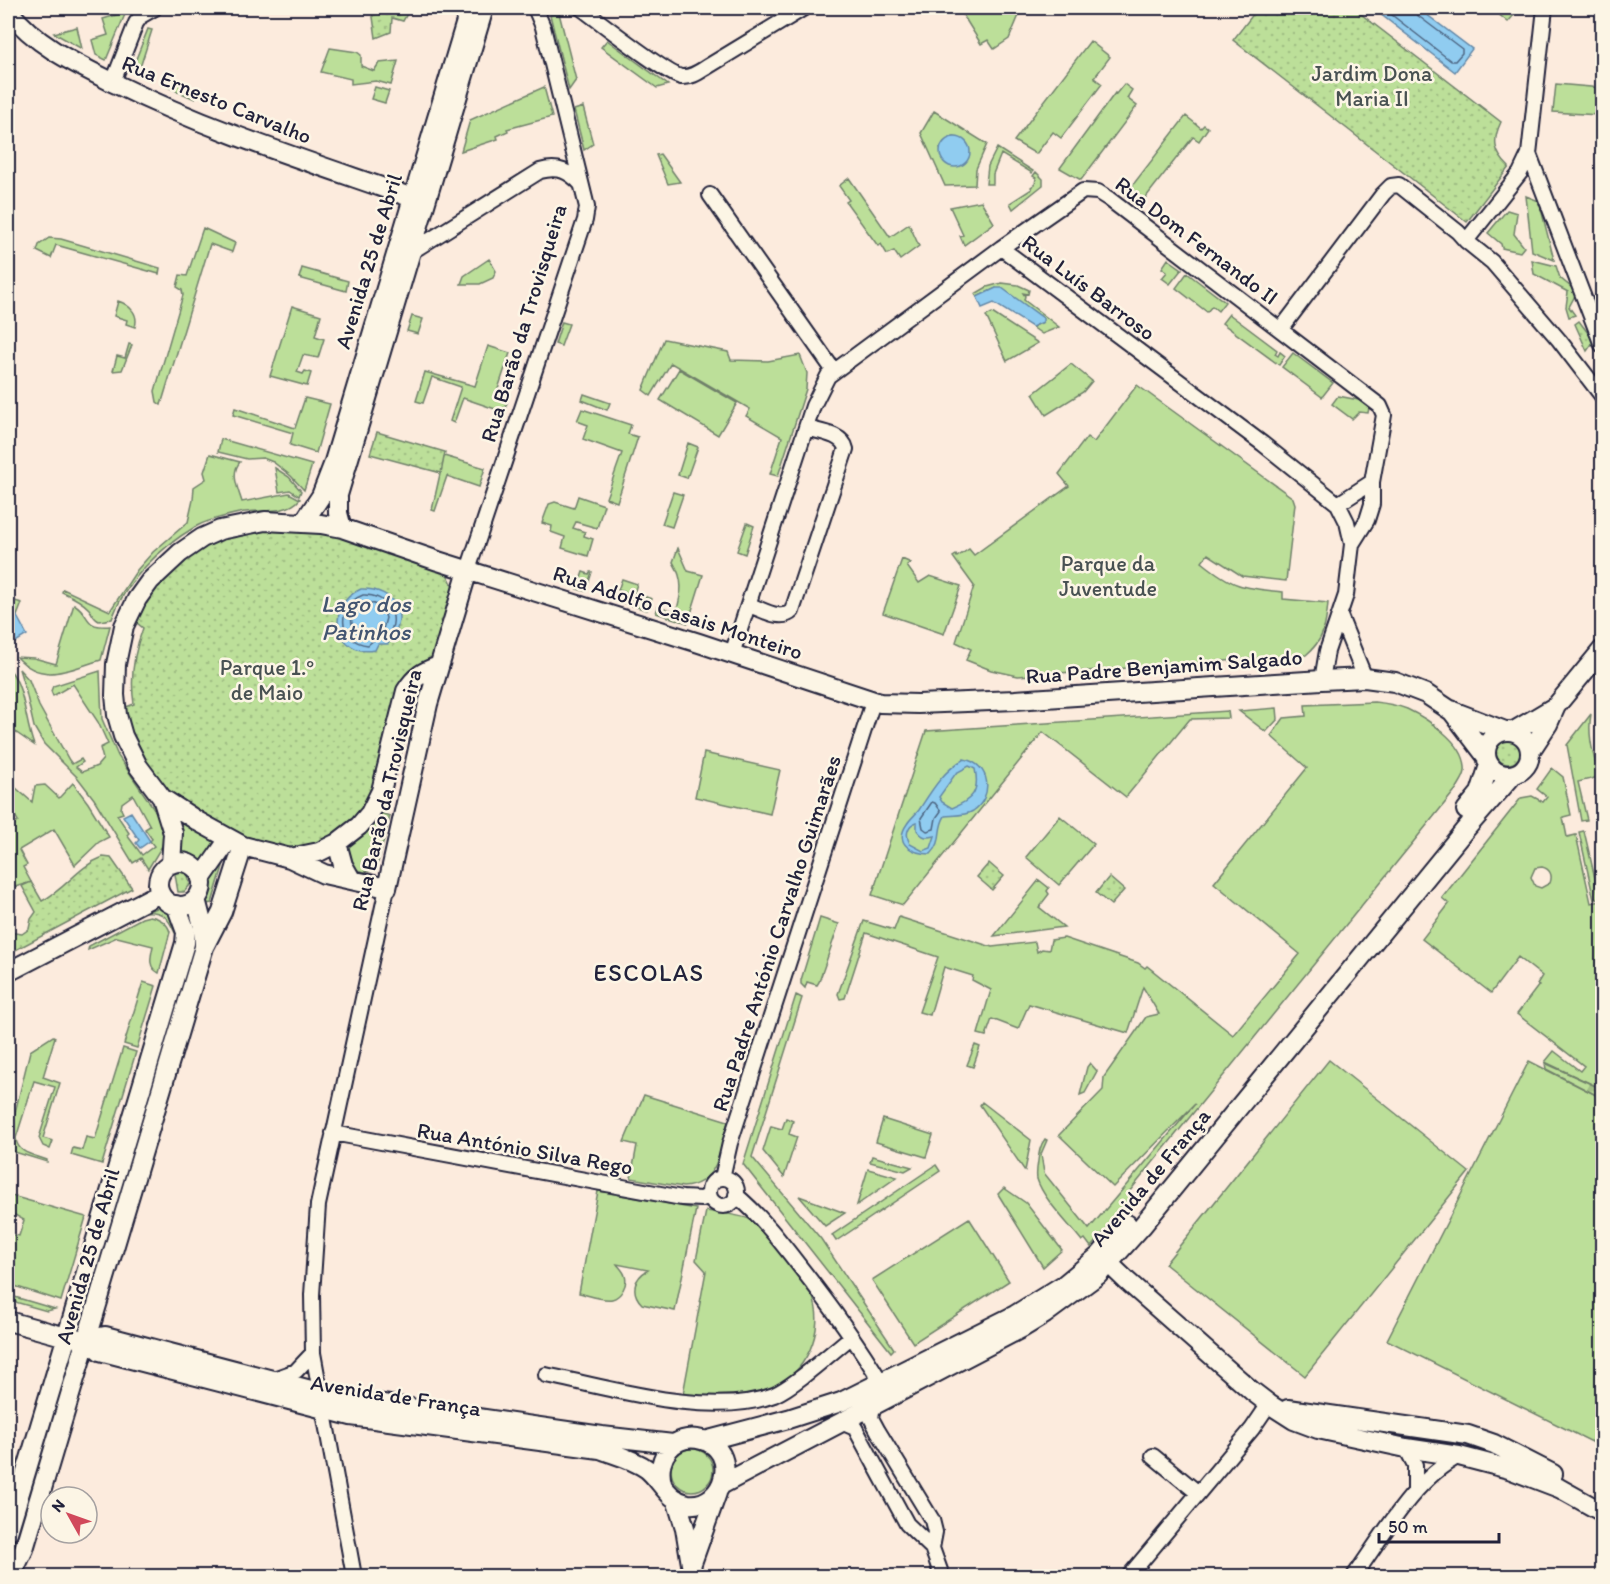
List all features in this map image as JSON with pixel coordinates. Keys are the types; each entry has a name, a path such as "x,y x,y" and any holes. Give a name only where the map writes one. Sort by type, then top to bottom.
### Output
{"main road":[{"name":"Avenida 25 de Abril","path":"303,523 339,466 419,200 481,9"},
{"name":"Rua Ernesto Carvalho","path":"8,10 31,35 44,45 76,64 141,96 235,136 419,200"},
{"name":"Avenida 25 de Abril","path":"357,407 411,252 419,200"},
{"name":"Avenida 25 de Abril","path":"339,466 338,513 342,528"},
{"name":"Rua Adolfo Casais Monteiro","path":"162,798 138,766 128,748 116,707 115,671 124,626 150,581 180,553 202,538 220,530 265,521 321,524 342,528 873,702"},
{"name":"Rua Barão da Trovisqueira","path":"387,888 428,704 468,570"},
{"path":"1556,706 1509,731 1492,737 1486,749 1487,761 1498,773 1512,776 1528,764 1531,750 1548,724 1556,706 1602,650"},
{"path":"290,858 318,852 337,843 359,826 377,801 406,691 414,679 425,671 440,666"},
{"name":"Rua Padre Benjamim Salgado","path":"873,702 918,704 1003,700 1365,678 1395,681 1410,686 1450,710 1509,731"},
{"name":"Rua Padre Benjamim Salgado","path":"1450,710 1487,761"},
{"path":"1509,731 1525,738 1531,750"},
{"name":"Avenida de França","path":"87,1340 323,1399 674,1444 684,1439 694,1438 705,1441 833,1405 1037,1302 1104,1260 1132,1219 1474,801 1480,793 1487,761"},
{"name":"Avenida de França","path":"323,1399 351,1416 600,1449 636,1462 647,1469 676,1499 697,1504 708,1500 720,1488 1022,1328 1073,1294 1512,776"},
{"path":"162,798 236,842 290,858 324,874 387,888"},
{"path":"162,798 173,833 171,864"},
{"name":"Avenida 25 de Abril","path":"204,947 204,930 196,899 202,886 201,879 236,842"},
{"name":"Avenida 25 de Abril","path":"8,1532 87,1340 99,1329 94,1315 204,947 222,912 236,842"},
{"path":"337,843 343,865 351,879"},
{"path":"196,899 183,906 164,899 160,893 159,880 161,873 171,864 178,862 193,866 201,879"},
{"path":"8,972 160,893"},
{"name":"Avenida 25 de Abril","path":"11,1576 24,1549 82,1360 89,1354 87,1340 102,1219 185,943 186,932 176,905"},
{"path":"153,1048 172,1054"},
{"path":"142,1081 162,1087"},
{"path":"110,1190 130,1195"},
{"path":"102,1219 121,1225"},
{"path":"1104,1260 1269,1404 1294,1420 1318,1429 1465,1458 1534,1477 1602,1512"},
{"path":"8,1321 47,1333 271,1380 323,1399"},
{"path":"866,1409 881,1389 881,1382"},
{"path":"1269,1404 1298,1411 1456,1433 1480,1439 1602,1499"},
{"path":"692,1570 725,1476 723,1459 713,1445 705,1441"},
{"path":"662,1483 660,1466 667,1450 674,1444"},
{"path":"676,1499 685,1528 692,1570"}],"street":[{"path":"113,82 136,23 141,16 155,8"},
{"name":"Rua Barão da Trovisqueira","path":"468,570 585,220 586,207 581,184 543,27 535,8"},
{"path":"581,8 677,76 689,76 707,67 804,8"},
{"path":"1466,241 1520,172 1529,154 1545,8"},
{"path":"1529,154 1602,345"},
{"path":"411,252 540,171 558,168 567,172 581,184"},
{"path":"1281,329 1383,194 1395,185 1404,187 1492,262 1559,340 1602,396"},
{"name":"Rua Dom Fernando II","path":"1001,248 1083,191 1098,192 1334,369"},
{"path":"710,195 834,371"},
{"name":"Rua Luís Barroso","path":"732,654 823,383 834,371 1001,248 1263,444 1338,504 1347,522 1352,544 1346,595 1327,651 1322,680"},
{"name":"Rua Luís Barroso","path":"1334,369 1383,410 1384,415 1372,482 1372,504 1367,520 1352,544"},
{"path":"749,605 780,616 792,611 846,449 844,442 838,438 806,428"},
{"path":"1338,504 1372,482"},
{"path":"1340,616 1365,678"},
{"name":"Rua Padre António Carvalho Guimarães","path":"709,1195 711,1183 722,1178 730,1143 873,702"},
{"name":"Rua Barão da Trovisqueira","path":"354,1576 313,1353 312,1295 318,1205 387,888"},
{"name":"Rua António Silva Rego","path":"333,1133 682,1198 702,1199 709,1195"},
{"path":"709,1195 713,1203 725,1206 732,1203 736,1195 735,1185 732,1181 722,1178"},
{"path":"736,1195 773,1233 832,1309 881,1382"},
{"path":"546,1375 671,1400 706,1404 731,1403 776,1394 851,1337"},
{"path":"271,1380 296,1371 313,1353"},
{"path":"1129,1576 1252,1429 1269,1404"},
{"path":"866,1409 932,1520 935,1532 932,1548 942,1576"},
{"path":"841,1422 855,1428 907,1524 932,1548"},
{"path":"1384,1442 1388,1423"},
{"path":"1354,1576 1415,1491 1442,1465 1465,1458 1480,1439"},
{"path":"1406,1448 1415,1465 1415,1491"},
{"path":"1153,1456 1198,1493"}],"green space":[{"path":"1004,7 1020,13 1009,39 994,49 988,40 981,44 963,15 965,13 962,8 985,8 987,10"},
{"path":"410,8 403,21 392,18 391,32 376,38 372,10"},
{"name":"Jardim Dona Maria II","path":"1258,8 1353,8 1501,122 1496,135 1496,146 1500,157 1509,167 1467,222 1233,40"},
{"path":"1491,8 1520,8 1508,22"},
{"path":"126,12 106,60 96,55 92,40 108,35 103,19"},
{"path":"559,13 576,80 569,90 550,15"},
{"path":"77,27 82,49 54,33"},
{"path":"148,29 152,30 138,74 132,69"},
{"path":"607,40 668,85 657,88 601,47"},
{"path":"1090,41 1110,57 1094,78 1102,84 1061,138 1053,132 1036,154 1014,141"},
{"path":"330,48 357,52 361,55 361,66 374,71 379,63 398,61 391,85 376,81 351,84 351,79 321,72"},
{"path":"162,79 198,90 195,99 161,84"},
{"path":"1124,84 1132,90 1127,98 1137,106 1081,180 1060,168 1115,93"},
{"path":"1556,84 1602,88 1602,119 1598,115 1553,112"},
{"path":"375,87 389,91 385,103 371,99"},
{"path":"544,87 552,117 507,129 508,131 497,136 498,139 461,151 470,120"},
{"path":"583,107 593,144 584,150 574,110"},
{"path":"934,111 987,144 976,169 975,185 945,186 921,133","holes":["954,137 959,138 968,146 969,153 966,161 952,166 945,162 940,148 944,142"]},
{"path":"1186,116 1201,128 1204,125 1208,128 1199,141 1193,137 1139,206 1125,195"},
{"path":"997,148 1033,171 1032,173 1001,154 993,174 993,184 986,184 988,166"},
{"path":"660,154 680,182 668,184 656,155"},
{"path":"1036,172 1043,179 1043,185 1013,209 1010,203 1032,189 1036,178 1033,176"},
{"path":"849,178 890,237 909,224 919,246 900,260 894,251 887,254 881,244 878,246 846,202 849,200 839,186"},
{"path":"1526,196 1539,201 1554,260 1532,251"},
{"path":"981,201 994,223 964,245 960,236 963,235 950,207"},
{"path":"1507,210 1517,213 1514,234 1524,247 1520,252 1502,248 1501,244 1488,233"},
{"path":"203,228 235,243 232,252 210,244 161,405 157,402 155,391 183,295 182,290 177,287 180,275 187,276"},
{"path":"49,238 61,239 160,268 159,274 56,245 51,258 37,251 39,245"},
{"path":"489,259 496,271 493,278 480,284 461,284 464,276"},
{"path":"1168,259 1182,269 1170,284 1162,278 1167,272 1162,268"},
{"path":"1532,260 1556,266 1560,278 1577,292 1569,307 1575,315 1569,317 1566,307 1568,292 1534,274"},
{"path":"302,268 348,281 346,291 299,278"},
{"path":"1187,273 1225,302 1218,311 1212,306 1207,312 1176,288"},
{"path":"1002,283 1018,285 1029,290 1028,294 1023,293 1024,300 1059,327 1042,334 1032,327 1043,322 996,288 977,297 975,294 987,287"},
{"path":"118,301 135,314 135,327 126,324 127,320 114,316"},
{"path":"292,306 321,315 315,336 324,339 318,358 303,355 297,372 311,373 307,386 270,376"},
{"path":"992,313 1038,343 1007,361 986,316"},
{"path":"1229,314 1277,350 1275,354 1278,356 1280,352 1285,356 1279,365 1222,323"},
{"path":"412,316 423,319 418,334 407,331"},
{"path":"1579,321 1594,341 1587,351 1575,324"},
{"path":"562,322 569,324 561,346 555,344"},
{"path":"664,339 728,352 731,360 768,361 800,355 807,373 806,389 778,476 770,474 782,437 746,416 750,409 671,363 651,396 643,390"},
{"path":"129,344 132,345 122,370 113,371 117,356 125,358"},
{"path":"488,346 510,353 498,389 510,393 504,412 463,398 454,423 450,421 461,387 432,377 423,403 416,401 425,372 475,386"},
{"path":"1293,353 1333,383 1322,397 1282,367"},
{"path":"1071,364 1092,381 1083,392 1046,415 1033,394"},
{"path":"679,369 737,403 718,435 660,400"},
{"name":"Parque da Juventude","path":"1137,385 1293,498 1295,504 1286,581 1242,576 1208,554 1202,562 1231,582 1283,592 1283,599 1328,603 1325,625 1317,644 1306,655 1018,676 991,670 966,660 971,649 956,642 974,586 953,557 969,549 974,555 1069,486 1059,474 1087,437 1094,442"},
{"path":"584,394 610,403 607,410 582,400"},
{"path":"1338,396 1359,400 1369,408 1368,413 1359,412 1352,419 1332,404"},
{"path":"305,398 330,404 316,453 290,445 293,433 233,415 235,408 295,428"},
{"path":"582,409 631,425 628,434 638,437 617,502 606,498 622,453 583,439 588,425 577,421"},
{"path":"377,432 445,452 441,473 370,454"},
{"path":"221,439 312,465 304,490 273,462 263,458 247,459 218,452"},
{"path":"688,443 698,447 687,478 678,475"},
{"path":"210,454 240,462 235,476 242,502 289,493 300,499 280,510 247,512 216,518 182,535 157,555 135,578 112,619 99,621 95,619 83,604 62,592 63,589 110,611 137,570 153,552 188,522 194,487 206,479 204,472"},
{"path":"444,456 485,468 479,487 447,476 435,511 432,510"},
{"path":"275,468 289,477 301,491 299,496 290,490 279,492"},
{"path":"673,492 683,495 672,527 662,524"},
{"path":"578,496 604,505 597,528 576,522 573,528 585,532 584,536 593,539 588,556 562,548 565,537 551,532 552,526 542,523 549,504 555,502 574,508"},
{"path":"747,523 754,526 745,554 737,551"},
{"name":"Parque 1.º de Maio","path":"266,526 337,535 445,571 454,593 435,660 416,671 368,808 340,836 300,850 279,848 229,832 167,795 142,764 121,709 134,704 132,685 134,665 143,628 132,619 141,601 203,544"},
{"path":"678,548 688,571 703,575 688,623 656,613 658,607 676,612 681,587 673,562"},
{"path":"902,559 911,563 907,566 919,583 930,576 961,586 944,634 883,613"},
{"path":"583,572 589,574 592,572 586,591 577,589"},
{"path":"622,579 637,584 634,593 652,599 651,601 618,590"},
{"path":"616,594 649,605 647,610 614,600"},
{"path":"8,599 22,603 17,616 13,609 8,612"},
{"path":"74,604 80,608 91,623 110,626 101,660 68,670 47,673 27,666 17,657 34,658 56,664"},
{"path":"9,669 22,695 34,745 8,727 11,713 8,710"},
{"path":"19,669 29,680 39,706 69,760 72,764 81,759 83,762 76,767 82,772 97,766 103,759 100,748 108,744 98,722 73,684 53,696 51,691 53,686 100,671 102,719 118,756 157,813 162,826 164,836 162,846 148,869 141,858 133,863 94,799 78,778 44,744 34,727","holes":["133,795 150,826 145,829 154,846 142,855 127,835 129,833 117,815 123,813 122,803"]},
{"path":"1374,702 1407,709 1443,732 1463,758 1465,770 1463,778 1129,1192 1131,1202 1091,1247 1085,1239 1082,1241 1050,1203 1040,1187 1037,1170 1040,1149 1045,1139 1047,1140 1041,1154 1044,1173 1089,1229 1195,1104 1113,1187 1059,1135 1103,1090 1104,1077 1146,1017 1159,1014 1143,987 1128,1033 1029,1004 1018,1029 992,1019 986,1036 978,1034 991,990 972,980 973,976 944,967 930,1015 919,1012 938,957 866,933 845,998 840,999 838,994 864,921 894,930 899,917 992,947 1035,942 1037,952 1042,949 1049,950 1051,940 1064,938 1138,963 1145,968 1147,966 1233,1035 1300,954 1214,883 1307,768 1271,736 1284,718 1306,716 1305,705"},
{"path":"1277,708 1278,719 1266,732 1239,711"},
{"path":"1228,711 1229,718 1190,719 1126,797 1043,732 903,905 872,895 926,731"},
{"path":"1591,714 1590,738 1599,777 1578,782 1587,820 1581,821 1567,745"},
{"path":"1508,740 1513,741 1519,747 1519,757 1513,763 1508,764 1503,763 1497,757 1496,752 1497,747 1503,741"},
{"path":"704,753 780,770 770,814 695,797"},
{"path":"1552,768 1563,777 1571,815 1563,817 1567,837 1576,835 1591,903 1602,901 1602,1089 1545,1062 1554,1051 1580,1071 1584,1066 1517,1014 1539,985 1537,984 1542,976 1518,957 1491,993 1422,939 1449,904 1442,898 1521,798 1532,796 1543,802 1547,797 1537,789","holes":["1535,868 1545,868 1551,875 1550,883 1541,888 1535,886 1531,877"]},
{"path":"8,781 32,802 35,786 45,785 59,798 73,783 109,837 99,842 75,865 54,829 19,850 27,865 23,867 31,882 15,887 8,873 8,841 11,839 8,826 18,821 8,803"},
{"path":"174,813 216,838 203,862 189,855 178,853"},
{"path":"380,813 390,816 378,862 372,871 358,871 347,853 349,846"},
{"path":"1060,816 1094,844 1059,885 1026,857"},
{"path":"1584,831 1598,891 1602,890 1602,898 1594,900 1579,832"},
{"path":"227,853 212,903 205,904 214,870"},
{"path":"103,857 111,858 132,888 8,954 8,932 22,934 29,929 31,919 36,912 22,886 31,882 42,901 86,866"},
{"path":"989,863 1004,876 992,890 977,877"},
{"path":"179,871 188,875 190,885 184,892 178,892 175,874"},
{"path":"1109,877 1124,890 1111,905 1096,893"},
{"path":"1039,880 1049,888 1047,891 1049,894 1039,907 1064,927 994,936"},
{"path":"161,907 170,913 180,930 175,933 167,919 160,914 144,912"},
{"path":"150,916 163,921 170,932 159,973 151,964 153,946 117,937 88,950 89,946"},
{"path":"820,918 839,924 819,982 817,985 807,982 805,988 801,980"},
{"path":"143,982 156,986 137,1048 124,1044"},
{"path":"796,995 802,998 752,1157 821,1239 894,1349 891,1352 743,1164"},
{"path":"53,1036 55,1037 43,1077 60,1083 43,1138 53,1141 50,1149 43,1146 39,1138 55,1087 34,1081 16,1138 23,1151 47,1160 47,1162 8,1150 8,1141 30,1051"},
{"path":"975,1045 980,1047 973,1067 967,1065"},
{"path":"123,1048 136,1052 102,1164 71,1155 73,1148 82,1150 86,1137 95,1139"},
{"path":"1329,1060 1469,1172 1305,1376 1165,1264"},
{"path":"1529,1061 1602,1098 1602,1447 1387,1340"},
{"path":"1090,1063 1097,1071 1085,1093 1080,1095 1087,1067"},
{"path":"1545,1063 1602,1089 1602,1098 1546,1069"},
{"path":"644,1095 728,1121 716,1164 704,1180 683,1187 631,1178 637,1145 624,1142"},
{"path":"982,1102 1031,1140 1025,1171 980,1105"},
{"path":"786,1118 793,1121 789,1134 797,1137 784,1177 763,1151 771,1126 782,1129"},
{"path":"883,1119 933,1135 926,1157 876,1142"},
{"path":"872,1156 912,1167 905,1171 870,1162"},
{"path":"936,1165 940,1171 836,1241 832,1235"},
{"path":"868,1169 897,1177 857,1205"},
{"path":"1004,1188 1026,1203 1062,1250 1043,1267 998,1194"},
{"path":"598,1191 696,1209 675,1311 642,1304 636,1295 635,1286 639,1277 648,1270 617,1264 624,1272 626,1279 625,1286 618,1296 604,1299 579,1293"},
{"path":"12,1196 86,1217 61,1301 8,1284 8,1234 19,1236 24,1220 15,1215 10,1215 8,1219"},
{"path":"799,1196 845,1213 825,1226"},
{"path":"706,1211 743,1217 755,1223 800,1275 812,1295 817,1323 810,1350 793,1374 769,1390 737,1396 683,1394 706,1271 696,1260"},
{"path":"969,1218 1009,1281 913,1343 872,1280"},
{"path":"8,1295 55,1309 47,1311 8,1300"},
{"path":"59,1374 72,1378 17,1549 8,1544"},
{"path":"692,1449 700,1450 707,1455 712,1462 712,1478 707,1485 700,1490 692,1491 684,1490 677,1485 672,1478 671,1470 672,1462 677,1455 684,1450"}],"water":[{"path":"1383,8 1418,8 1472,49 1455,72 1379,13"},
{"path":"955,137 965,142 970,152 965,162 955,167 945,162 940,152 945,142"},
{"path":"996,288 1002,288 1043,318 1043,322 1032,327 994,303 982,308 977,297"},
{"name":"Lago dos Patinhos","path":"361,589 383,593 391,599 399,614 395,634 388,644 378,644 375,650 362,650 351,646 339,629 338,618 341,607 349,597"},
{"path":"13,609 27,635 14,643 9,633 15,629 8,612"},
{"path":"964,759 980,767 986,782 984,798 980,805 970,813 945,816 939,840 931,854 912,850 904,842 903,831 938,782","holes":["969,766 975,769 976,784 973,794 965,802 952,808 942,802 939,797 956,773","917,822 917,830 921,835 935,836 931,848 923,851 910,844 908,837 909,828"]},
{"path":"131,812 150,841 140,848 136,843 139,840 123,816"}],"district":[{"name":"ESCOLAS","path":"649,973"}]}
